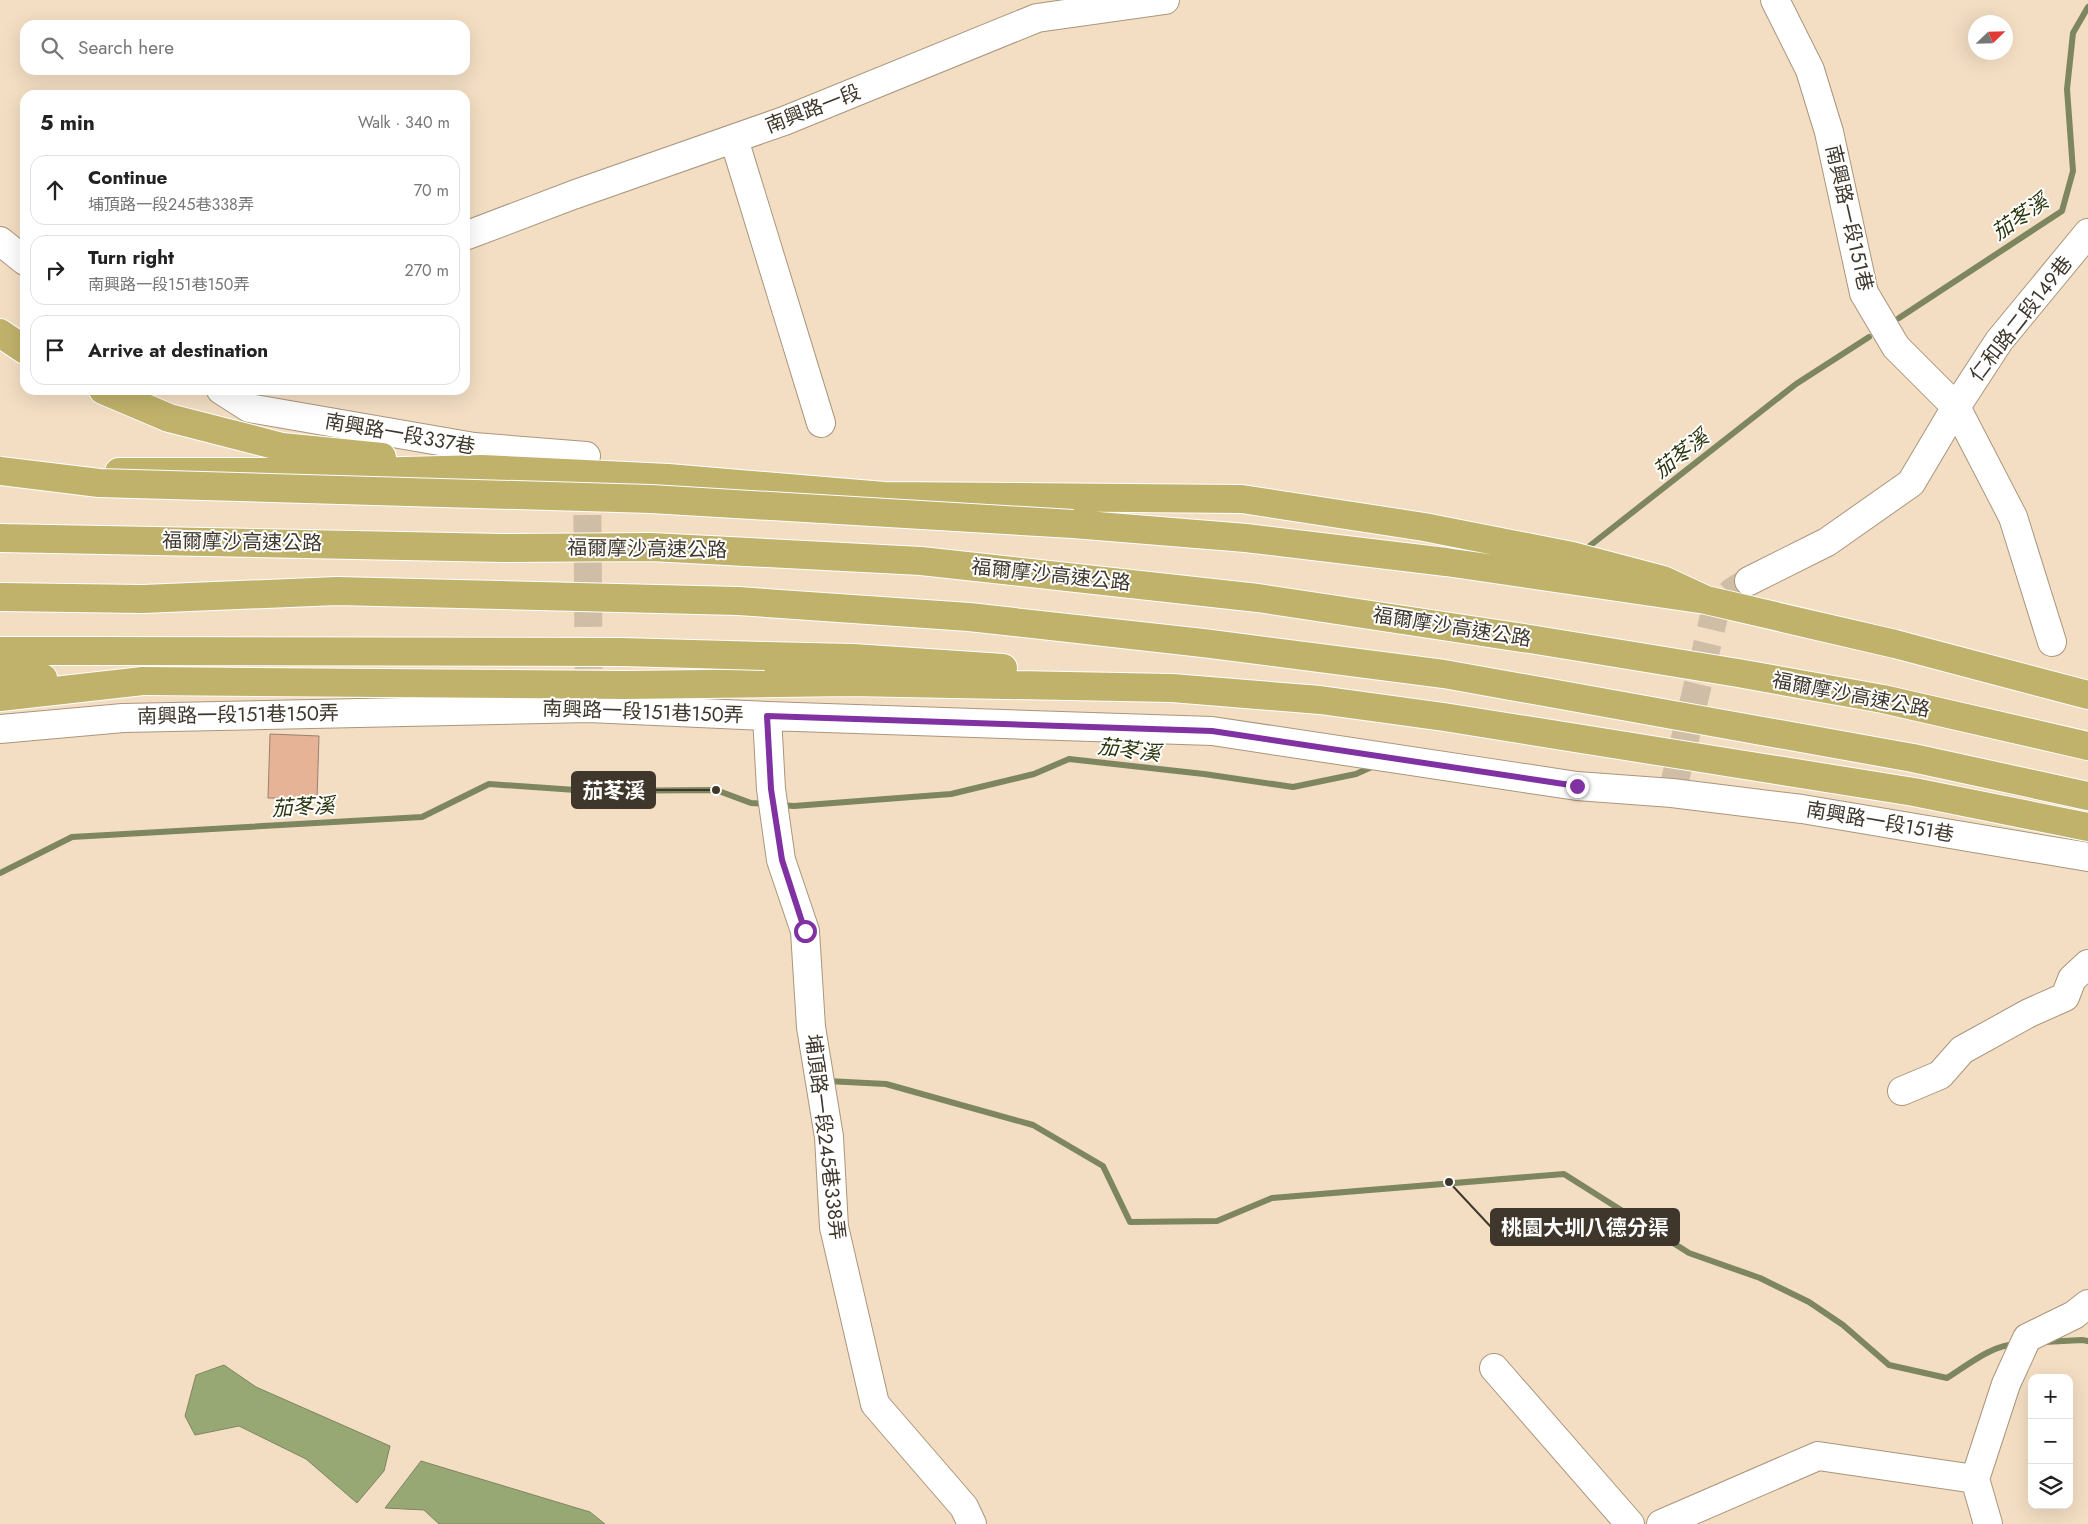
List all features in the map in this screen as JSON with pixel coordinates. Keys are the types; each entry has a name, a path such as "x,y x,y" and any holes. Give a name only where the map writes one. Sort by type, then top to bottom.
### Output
{"highway":[{"path":"0,333 20,347"},
{"path":"115,395 169,418 282,447 482,469 668,478 884,496 1242,499 1424,527 1572,556 1663,580 1706,600"},
{"path":"0,476 36,473 170,471 364,472 482,469"},
{"path":"0,471 99,483 651,499 1073,524 1246,538 1446,562 1706,600 1895,644 2088,695"},
{"name":"福爾摩沙高速公路","path":"0,538 503,548 651,547 921,561 1258,598 1536,640 1883,699 2088,746"},
{"path":"0,597 143,599 347,591 738,601 969,617 1203,643 1444,674 1913,758 2088,796"},
{"path":"0,651 622,652 853,658 1000,667 1172,688 1320,700 1444,717 1914,792 2088,827"},
{"path":"0,677 143,681 625,685 850,682 1172,688"},
{"path":"0,697 143,681"}],"street":[{"name":"南興路一段","path":"470,234 573,195 784,121 1037,18 1165,0"},
{"name":"南興路一段151巷","path":"1775,0 1810,70 1829,132 1864,293 1896,347 1956,407 2013,517 2052,642"},
{"path":"734,139 821,423"},
{"name":"仁和路二段149巷","path":"1956,407 1999,341 2088,233"},
{"path":"0,241 20,257"},
{"name":"南興路一段337巷","path":"229,395 249,408 474,447 586,456"},
{"path":"1749,582 1827,542 1911,483 1956,407"},
{"name":"南興路一段151巷150弄","path":"0,729 123,718 478,709 629,708 767,716 1212,731 1577,786 1672,793"},
{"name":"埔頂路一段245巷338弄","path":"767,716 771,789 776,827 782,860 805,931 811,1027 829,1137 834,1227 875,1404 964,1507 972,1524"},
{"name":"南興路一段151巷","path":"1672,793 1802,809 2088,857"},
{"path":"1902,1091 1940,1075 1962,1050 2029,1013 2065,997 2072,979 2088,964"},
{"path":"1988,1524 1975,1479 2006,1384 2024,1345 2074,1315 2088,1304"},
{"path":"1494,1368 1630,1524"},
{"path":"1660,1524 1818,1456 1975,1479"}],"shaded area":[{"path":"224,1365 256,1387 390,1446 384,1471 357,1503 306,1459 239,1426 195,1435 185,1416 196,1375"},
{"path":"421,1461 590,1512 605,1524 439,1524 424,1510 385,1508"}],"building":[{"path":"270,734 319,736 317,799 268,798"}],"waterway":[{"name":"茄苳溪","path":"1899,318 2062,211 2073,171 2067,89 2073,33 2088,7"},
{"name":"茄苳溪","path":"1587,548 1796,384 1869,337"},
{"name":"茄苳溪","path":"779,805 794,806 951,794 1034,774 1069,759 1204,774 1293,787 1356,774 1376,765"},
{"name":"茄苳溪","path":"0,873 72,837 422,817 489,784 590,791 716,790 751,803 767,804"},
{"path":"827,1081 886,1084 1033,1125 1103,1166 1130,1222 1217,1221 1272,1198 1564,1174 1689,1253 1760,1278 1809,1302 1843,1325 1889,1365 1947,1378 1989,1352 2007,1345 2017,1344"},
{"path":"2044,1342 2088,1341"}],"tunnel":[{"path":"587,473 589,707"},
{"path":"1672,793 1716,608 1733,591 1749,581"}],"place":[{"name":"茄苳溪","path":"716,790"},
{"name":"桃園大圳八德分渠","path":"1449,1182"}],"route":[{"path":"805,931 782,860 771,789 767,716 1212,731 1577,786"}]}
